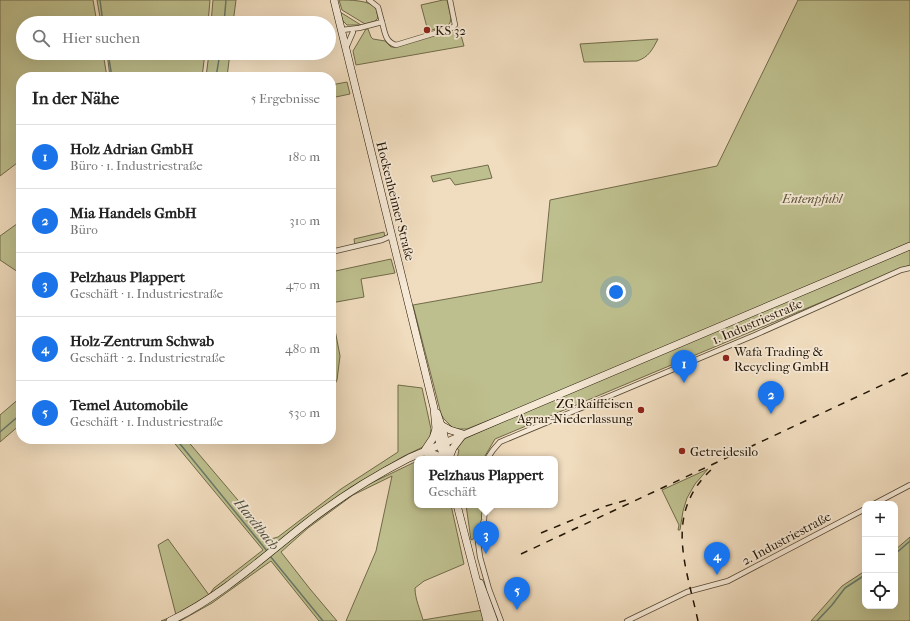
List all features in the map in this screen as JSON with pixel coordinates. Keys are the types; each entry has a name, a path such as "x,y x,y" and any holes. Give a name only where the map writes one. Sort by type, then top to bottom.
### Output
{"main road":[{"name":"Hockenheimer Straße","path":"334,0 391,236 443,443 448,456"},
{"path":"415,456 463,434 910,246"},
{"path":"424,452 439,427 463,434"},
{"path":"450,456 452,448 463,434"},
{"name":"Hockenheimer Straße","path":"443,443 444,456"},
{"path":"424,452 439,456"},
{"path":"170,621 222,590 310,520 352,490 391,467 414,457"},
{"path":"458,508 487,621"},
{"path":"472,563 488,601 494,621"}],"street":[{"path":"369,0 378,7 387,40 391,44 396,45 452,28 455,25 450,0"},
{"path":"342,32 382,22"},
{"path":"346,48 353,32 359,28"},
{"path":"342,32 353,32"},
{"path":"336,251 382,240 391,236"},
{"name":"1. Industriestraße","path":"489,456 500,442 755,335 866,283 910,268"},
{"path":"880,501 910,485"},
{"path":"485,508 484,520 478,542 480,557 501,621"},
{"name":"2. Industriestraße","path":"627,621 687,592 728,581 862,511"}],"green space":[{"path":"0,0 93,0 96,16 16,16 16,60 104,60 106,72 16,72 16,164 0,176"},
{"path":"97,0 210,0 209,16 100,16"},
{"path":"213,0 236,0 234,16 212,16"},
{"path":"339,0 369,3 376,8 378,18 375,21 365,24 342,10"},
{"path":"447,0 451,18 450,23 447,26 428,31 421,5"},
{"name":"Entenpfuhl","path":"798,0 910,0 910,265 495,439 485,456 458,456 459,450 455,447 464,439 509,419 507,413 467,429 454,429 444,419 441,414 413,305 542,282 550,200 717,166"},
{"path":"340,12 361,25 347,25 343,21"},
{"path":"459,28 464,46 356,65 353,51 366,29 368,29 373,39 385,41 391,47 396,47"},
{"path":"658,39 652,50 637,61 584,62 580,44"},
{"path":"108,60 204,60 203,72 109,72"},
{"path":"208,60 229,60 228,72 207,72"},
{"path":"347,82 350,94 336,97 336,84"},
{"path":"488,165 492,178 455,185 450,178 433,182 431,176"},
{"path":"16,225 16,271 0,260 0,236"},
{"path":"384,232 385,238 355,245 354,239"},
{"path":"391,259 395,273 361,279 364,297 336,302 336,271"},
{"path":"336,335 340,356 336,382"},
{"path":"398,385 422,388 431,429 430,437 425,446 404,456 351,487 309,517 257,560 209,595 214,588 263,550 175,444 190,444 271,539 278,537 341,489 398,452"},
{"path":"16,401 16,428 0,442 0,415"},
{"path":"414,462 414,508 452,508 464,564 424,581 415,588 423,620 483,610 484,621 346,621 376,551 392,476 353,495 308,528 281,552 337,621 319,621 271,561 212,603 180,621 175,621 363,487"},
{"path":"708,469 695,484 687,498 680,530 678,530 679,525 662,490"},
{"path":"466,508 483,508 482,520 475,538 471,540"},
{"path":"910,537 910,621 811,621 842,586 862,573 862,609 898,609 898,547"},
{"path":"168,539 209,595 176,615 158,545"}],"waterway":[{"path":"100,0 102,16"},
{"path":"225,16 226,0"},
{"path":"109,60 111,72"},
{"path":"217,72 219,60"},
{"path":"0,432 16,418"},
{"name":"Hardtbach","path":"180,444 267,551"},
{"name":"Hardtbach","path":"898,551 910,541"},
{"name":"Hardtbach","path":"270,556 323,621"},
{"name":"Hardtbach","path":"817,621 845,588 862,577"}],"railway":[{"path":"521,554 910,372"},
{"path":"698,621 684,560 682,540 683,521 688,503 698,485 713,468"},
{"path":"541,533 606,506 630,499"}],"place":[{"name":"KS 32","path":"427,30"},
{"name":"Wafa Trading & Recycling GmbH","path":"726,358"},
{"name":"Holz Adrian GmbH","path":"684,383"},
{"name":"ZG Raiffeisen Agrar-Niederlassung","path":"641,410"},
{"name":"Mia Handels GmbH","path":"771,414"},
{"name":"Getreidesilo","path":"682,451"},
{"name":"Pelzhaus Plappert","path":"486,554"},
{"name":"Holz-Zentrum Schwab","path":"717,575"},
{"name":"Temel Automobile","path":"517,610"}]}
